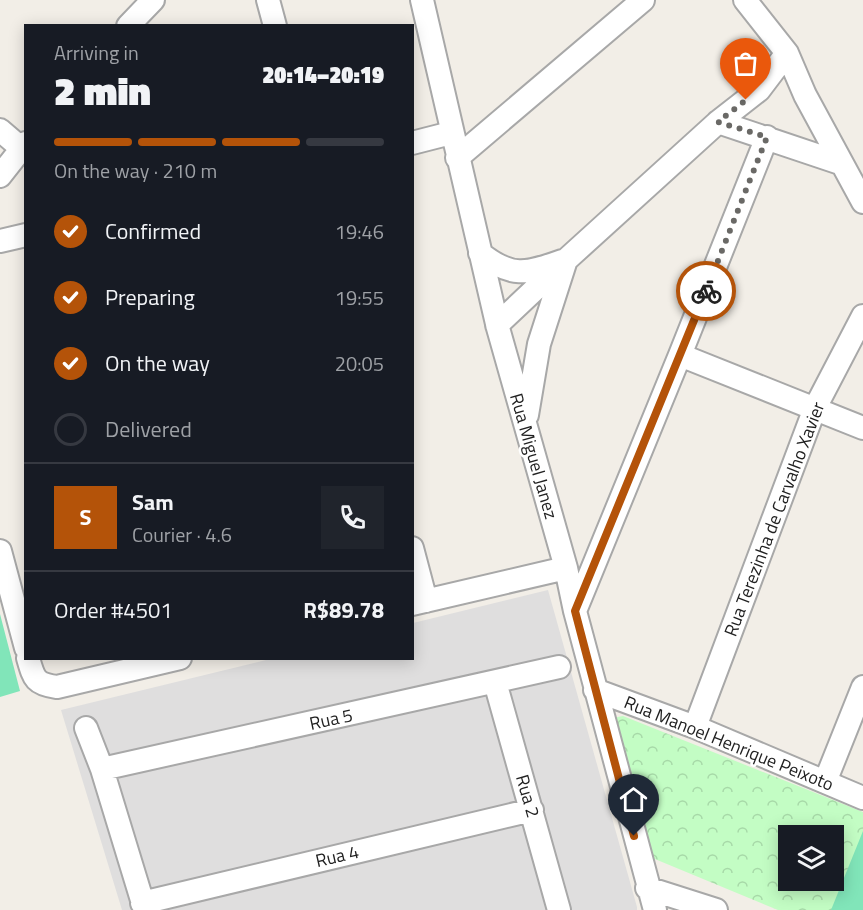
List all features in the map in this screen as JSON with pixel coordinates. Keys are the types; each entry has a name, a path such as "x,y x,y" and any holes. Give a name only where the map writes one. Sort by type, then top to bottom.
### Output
{"street":[{"path":"132,24 153,0"},
{"path":"268,0 274,24"},
{"path":"457,158 643,0"},
{"path":"745,0 787,53 805,95 863,202"},
{"name":"Rua Miguel Janez","path":"430,4 451,133 497,325 566,568 595,690 655,910"},
{"path":"497,325 718,122 759,90 787,53"},
{"path":"718,122 840,163"},
{"path":"0,130 23,146 0,176"},
{"path":"414,142 451,133"},
{"path":"575,611 767,137"},
{"path":"0,241 24,235"},
{"path":"480,253 497,267 515,272 539,269 566,260"},
{"path":"525,426 539,344 566,260"},
{"name":"Rua Terezinha de Carvalho Xavier","path":"695,727 815,408 863,316"},
{"path":"680,355 863,428"},
{"path":"0,551 24,641"},
{"path":"414,563 419,602 566,568"},
{"path":"29,660 33,677 43,686 57,687 168,660"},
{"name":"Rua 5","path":"102,769 559,667"},
{"name":"Rua 2","path":"495,682 559,910"},
{"path":"825,783 863,687"},
{"name":"Rua Manoel Henrique Peixoto","path":"595,690 695,727 863,798"},
{"path":"86,728 102,769 143,907"},
{"name":"Rua 4","path":"143,907 532,810"},
{"path":"648,888 716,910"}],"shaded area":[{"path":"548,590 637,910 122,910 61,710 266,660 414,660 414,623"}],"green space":[{"path":"0,614 20,691 0,697"},
{"path":"623,716 863,812 863,910 778,910 650,857 612,718"},
{"path":"863,831 863,910 831,910 839,891 844,891 844,878"}],"way so far":[{"path":"706,291 767,137 718,122 746,100"}],"route":[{"path":"634,836 575,611 706,291"}]}
